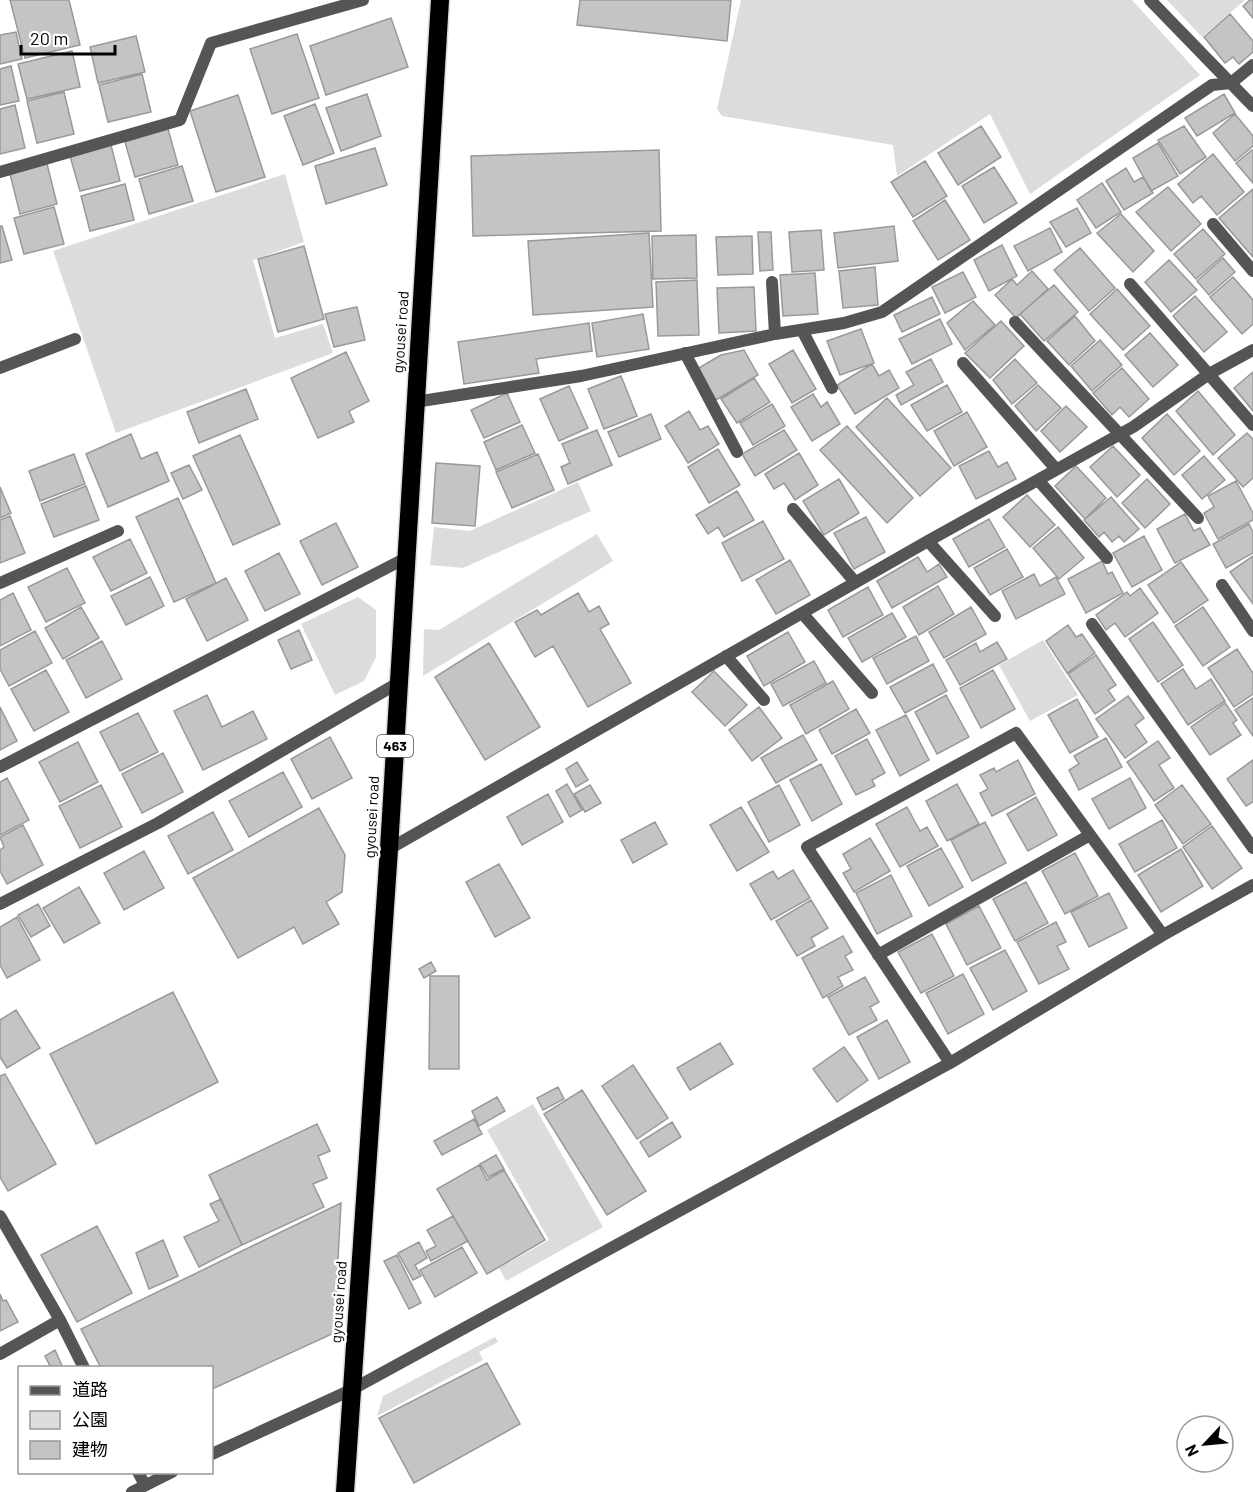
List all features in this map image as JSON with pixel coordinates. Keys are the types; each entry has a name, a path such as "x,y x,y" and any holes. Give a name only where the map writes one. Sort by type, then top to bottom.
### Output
{"highway":[{"name":"gyousei road","path":"345,1492 389,849 440,0"}],"street":[{"path":"0,172 180,120 211,43 363,0"},
{"path":"1150,0 1253,106"},
{"path":"415,402 581,376 775,334 844,323 882,312 1212,85 1231,83 1253,65"},
{"path":"1213,224 1253,271"},
{"path":"772,282 775,334"},
{"path":"1130,284 1253,425"},
{"path":"1015,322 1198,518"},
{"path":"802,330 832,388"},
{"path":"0,368 75,339"},
{"path":"389,849 855,582 1120,435 1209,374 1253,350"},
{"path":"685,353 737,452"},
{"path":"963,363 1056,469"},
{"path":"1038,480 1107,558"},
{"path":"793,509 855,582"},
{"path":"0,583 118,531"},
{"path":"928,541 995,616"},
{"path":"0,767 406,558"},
{"path":"1222,585 1253,631"},
{"path":"802,613 872,693"},
{"path":"1092,624 1253,848"},
{"path":"726,656 764,700"},
{"path":"0,904 158,823 398,683"},
{"path":"950,1063 807,847 1016,733 1164,935"},
{"path":"878,955 1090,835"},
{"path":"213,1454 351,1390 950,1063 1164,935 1253,885"},
{"path":"0,1216 60,1320 83,1366"},
{"path":"0,1354 60,1320"},
{"path":"139,1474 145,1485"},
{"path":"132,1492 170,1474"}],"green space":[{"path":"741,0 1132,0 1200,75 1030,194 990,114 897,176 893,145 722,116 717,109"},
{"path":"1167,0 1245,0 1202,37"},
{"path":"285,174 304,242 253,260 275,338 323,324 333,353 116,433 53,251"},
{"path":"578,482 591,511 463,568 430,565 434,527 470,531"},
{"path":"597,534 613,561 423,676 424,629 439,630"},
{"path":"358,597 376,610 376,657 364,681 335,695 301,624"},
{"path":"1043,640 1078,695 1030,721 999,665"},
{"path":"533,1104 603,1227 506,1281 499,1268 549,1240 487,1130"},
{"path":"495,1337 498,1342 479,1352 483,1360 377,1416 383,1396"}],"building":[{"path":"10,0 69,0 80,45 25,58"},
{"path":"580,0 731,0 727,41 577,25"},
{"path":"1253,0 1253,18 1243,6"},
{"path":"1230,14 1253,41 1253,52 1239,64 1233,57 1225,63 1204,37"},
{"path":"391,18 408,67 326,95 310,46"},
{"path":"16,32 22,59 0,64 0,35"},
{"path":"297,34 319,98 272,114 250,49"},
{"path":"136,36 145,72 98,83 90,47"},
{"path":"72,51 80,87 27,99 18,64"},
{"path":"11,66 19,101 0,105 0,69"},
{"path":"142,74 151,112 108,122 99,85"},
{"path":"64,92 74,134 37,143 27,101"},
{"path":"367,94 381,136 341,151 326,108"},
{"path":"1224,94 1235,113 1197,136 1185,118"},
{"path":"238,95 265,177 216,192 190,111"},
{"path":"315,104 334,153 303,165 284,116"},
{"path":"15,105 25,148 0,154 0,109"},
{"path":"1235,114 1253,136 1253,146 1235,161 1213,133"},
{"path":"981,126 1001,157 958,185 938,153"},
{"path":"1184,126 1206,157 1180,174 1158,140"},
{"path":"168,129 178,165 135,177 125,142"},
{"path":"1158,143 1178,176 1151,191 1133,158"},
{"path":"111,145 120,181 80,191 70,156"},
{"path":"375,148 387,185 326,204 315,166"},
{"path":"659,150 661,231 473,236 471,156"},
{"path":"1253,151 1253,183 1236,163"},
{"path":"1213,154 1244,192 1217,215 1201,196 1193,203 1178,184"},
{"path":"925,161 947,196 913,217 891,182"},
{"path":"47,164 57,204 20,214 10,174"},
{"path":"182,166 193,201 149,214 139,179"},
{"path":"994,167 1017,203 984,223 962,186"},
{"path":"1126,168 1134,182 1143,177 1153,193 1124,210 1106,181"},
{"path":"1102,183 1121,212 1096,228 1077,200"},
{"path":"125,184 134,220 90,231 81,196"},
{"path":"1168,187 1201,224 1171,251 1136,212"},
{"path":"1253,189 1253,257 1219,218"},
{"path":"945,200 970,240 938,260 913,221"},
{"path":"54,207 64,244 24,254 14,218"},
{"path":"1077,208 1091,233 1066,247 1050,222"},
{"path":"1121,214 1154,251 1133,272 1097,233"},
{"path":"0,226 2,226 12,260 0,263"},
{"path":"894,226 898,261 838,268 834,233"},
{"path":"1050,228 1062,252 1028,271 1014,246"},
{"path":"1203,229 1225,254 1196,279 1174,254"},
{"path":"821,230 824,270 792,272 789,232"},
{"path":"758,232 771,232 773,270 760,271"},
{"path":"649,233 653,307 533,315 528,241"},
{"path":"696,235 697,278 653,279 652,236"},
{"path":"752,236 753,274 718,275 716,237"},
{"path":"1002,245 1017,276 989,291 974,260"},
{"path":"304,246 324,319 278,332 258,259"},
{"path":"1080,248 1115,288 1089,311 1054,270"},
{"path":"1223,258 1235,272 1209,295 1197,281"},
{"path":"1169,260 1197,290 1171,312 1145,282"},
{"path":"875,267 878,305 843,308 839,271"},
{"path":"1032,271 1048,289 1016,318 995,295 1012,279 1017,285"},
{"path":"963,272 976,297 945,313 932,287"},
{"path":"815,273 818,314 783,316 780,275"},
{"path":"1233,277 1253,300 1253,324 1242,334 1210,297"},
{"path":"697,280 699,335 658,336 656,282"},
{"path":"1054,285 1078,312 1044,341 1020,314"},
{"path":"754,287 756,331 719,333 717,288"},
{"path":"1117,289 1150,326 1123,350 1090,314"},
{"path":"1195,296 1227,332 1204,352 1173,316"},
{"path":"932,297 940,314 902,332 894,315"},
{"path":"973,301 995,325 965,350 947,323"},
{"path":"357,307 365,340 334,347 325,314"},
{"path":"643,314 649,349 597,357 592,323"},
{"path":"1075,316 1095,341 1069,365 1047,341"},
{"path":"940,319 952,344 912,364 899,339"},
{"path":"1001,321 1024,346 990,378 965,353"},
{"path":"589,323 592,351 536,359 539,373 464,384 458,342"},
{"path":"861,329 874,363 840,375 827,341"},
{"path":"1150,333 1178,365 1153,387 1125,355"},
{"path":"1100,340 1122,365 1092,391 1071,366"},
{"path":"744,350 758,375 716,400 697,369 721,355"},
{"path":"793,350 816,389 792,403 769,364"},
{"path":"346,352 369,401 349,411 354,422 318,438 291,378"},
{"path":"931,359 943,382 901,405 896,395 914,385 906,372"},
{"path":"1015,359 1037,383 1012,404 993,380"},
{"path":"872,364 879,376 889,370 899,388 855,414 837,385"},
{"path":"1122,368 1149,399 1129,417 1120,407 1112,415 1093,393"},
{"path":"1253,372 1253,411 1234,388"},
{"path":"621,376 637,416 604,429 588,389"},
{"path":"754,378 770,402 737,423 721,399"},
{"path":"947,385 962,412 927,431 911,405"},
{"path":"1038,385 1061,408 1036,431 1015,406"},
{"path":"569,386 588,428 559,441 540,399"},
{"path":"246,389 258,419 199,443 187,412"},
{"path":"1198,391 1235,435 1213,455 1176,411"},
{"path":"507,393 520,422 484,438 471,410"},
{"path":"813,394 821,407 827,402 840,424 812,441 791,407"},
{"path":"887,398 951,468 920,496 856,427"},
{"path":"772,404 785,426 753,445 740,423"},
{"path":"1066,406 1087,427 1060,452 1041,431"},
{"path":"689,411 700,430 708,426 719,444 688,463 665,426"},
{"path":"967,412 987,447 954,466 934,431"},
{"path":"651,414 661,439 619,457 608,432"},
{"path":"1167,414 1200,451 1174,475 1142,438"},
{"path":"522,425 535,453 496,470 484,442"},
{"path":"847,426 913,498 887,523 820,450"},
{"path":"597,430 612,465 568,484 561,467 570,463 562,444"},
{"path":"784,430 797,450 755,476 742,454"},
{"path":"1247,433 1253,439 1253,478 1243,487 1218,458"},
{"path":"131,434 141,459 157,452 169,481 108,507 86,454"},
{"path":"240,435 280,524 233,545 193,456"},
{"path":"1113,446 1140,475 1117,497 1090,467"},
{"path":"718,449 740,485 709,503 688,467"},
{"path":"989,451 998,467 1007,462 1016,479 976,499 959,466"},
{"path":"799,453 818,485 795,500 784,483 774,489 765,474"},
{"path":"74,454 85,484 40,501 29,471"},
{"path":"538,454 554,490 512,508 496,472"},
{"path":"1204,456 1225,480 1202,499 1182,475"},
{"path":"436,463 480,466 475,526 432,523"},
{"path":"189,465 202,490 183,499 171,473"},
{"path":"1076,466 1106,498 1085,519 1055,486"},
{"path":"839,479 859,513 824,535 803,501"},
{"path":"1147,479 1170,504 1145,528 1122,503"},
{"path":"1236,481 1253,513 1253,520 1218,539 1204,513 1214,507 1208,496"},
{"path":"86,486 99,520 54,537 41,504"},
{"path":"0,487 11,513 0,518"},
{"path":"737,491 754,520 724,537 718,527 708,534 696,515"},
{"path":"1027,495 1055,525 1030,547 1003,517"},
{"path":"1111,497 1139,529 1124,542 1119,536 1112,542 1104,532 1099,537 1084,520"},
{"path":"178,498 216,583 174,602 136,517"},
{"path":"1185,514 1194,531 1200,528 1210,545 1175,563 1157,529"},
{"path":"10,516 25,553 0,563 0,520"},
{"path":"866,517 885,552 854,569 834,533"},
{"path":"989,519 1005,547 969,567 953,539"},
{"path":"763,521 784,559 742,581 722,543"},
{"path":"336,523 358,567 322,585 300,541"},
{"path":"1249,524 1253,532 1253,553 1226,568 1213,544"},
{"path":"1058,527 1084,558 1059,579 1033,548"},
{"path":"1144,536 1162,570 1132,587 1113,553"},
{"path":"130,539 147,573 111,591 93,557"},
{"path":"1007,549 1023,577 990,595 974,568"},
{"path":"279,553 300,594 265,611 245,571"},
{"path":"1253,556 1253,604 1230,572"},
{"path":"918,557 927,572 939,564 947,577 892,608 877,581"},
{"path":"790,560 810,595 776,614 756,580"},
{"path":"1102,561 1108,574 1112,572 1123,593 1086,613 1068,579"},
{"path":"1181,562 1208,600 1174,623 1148,585"},
{"path":"67,568 85,603 46,622 28,587"},
{"path":"1034,574 1040,586 1056,577 1065,594 1016,619 1002,591"},
{"path":"150,577 164,606 126,625 111,596"},
{"path":"226,578 248,620 207,641 186,599"},
{"path":"938,586 954,614 919,635 903,607"},
{"path":"868,587 883,615 843,637 828,610"},
{"path":"1140,588 1158,613 1125,637 1115,623 1106,630 1096,615 1127,592 1130,596"},
{"path":"13,593 31,630 0,646 0,600"},
{"path":"578,593 589,612 599,606 609,624 600,629 631,683 588,707 553,646 535,657 515,622 537,610 541,615"},
{"path":"81,607 99,638 63,659 45,628"},
{"path":"971,607 986,634 944,658 929,632"},
{"path":"1203,607 1230,647 1203,666 1175,626"},
{"path":"892,613 906,637 862,662 848,638"},
{"path":"1153,622 1183,665 1158,682 1129,639"},
{"path":"1068,625 1076,637 1082,634 1095,653 1067,673 1046,641"},
{"path":"299,630 312,660 291,669 278,640"},
{"path":"35,631 52,663 9,686 0,669 0,650"},
{"path":"788,632 805,662 764,686 747,656"},
{"path":"916,636 929,661 887,684 873,658"},
{"path":"102,641 122,679 86,698 66,660"},
{"path":"997,642 1007,659 960,685 946,660 976,643 980,652"},
{"path":"489,643 540,727 485,760 435,677"},
{"path":"1237,649 1253,673 1253,694 1234,707 1208,668"},
{"path":"1096,655 1116,685 1108,690 1115,700 1095,714 1068,674"},
{"path":"814,661 826,683 783,706 771,684"},
{"path":"933,664 947,691 905,713 890,687"},
{"path":"1183,669 1196,689 1211,679 1225,701 1188,725 1161,684"},
{"path":"46,670 69,712 34,731 11,689"},
{"path":"993,670 1015,709 981,728 960,688"},
{"path":"714,671 747,705 725,726 692,692"},
{"path":"833,681 849,709 806,734 790,705"},
{"path":"207,695 222,727 253,711 267,739 203,770 174,711"},
{"path":"946,695 969,737 937,754 915,712"},
{"path":"1128,696 1144,718 1135,725 1147,742 1125,758 1096,719"},
{"path":"1253,698 1253,736 1235,710"},
{"path":"1077,699 1098,737 1070,753 1048,715"},
{"path":"1225,703 1237,720 1233,723 1241,735 1210,755 1191,727"},
{"path":"0,707 17,741 0,750"},
{"path":"759,707 782,738 752,761 729,730"},
{"path":"856,709 870,733 832,754 819,730"},
{"path":"138,713 158,752 120,771 100,732"},
{"path":"906,715 929,760 900,776 876,730"},
{"path":"803,735 817,760 776,783 761,758"},
{"path":"330,737 352,778 312,799 291,759"},
{"path":"1106,738 1122,767 1079,790 1069,770 1079,764 1074,756"},
{"path":"867,739 885,773 872,780 875,786 856,795 835,756"},
{"path":"1158,741 1170,758 1159,765 1174,788 1154,801 1127,762"},
{"path":"78,742 98,782 60,802 39,762"},
{"path":"163,753 183,792 142,813 122,774"},
{"path":"1018,760 1035,794 992,816 980,793 988,789 980,775 994,768 996,772"},
{"path":"1253,760 1253,802 1246,806 1227,779"},
{"path":"577,762 588,780 576,787 566,769"},
{"path":"821,764 842,804 812,821 790,780"},
{"path":"283,772 302,807 249,837 229,801"},
{"path":"7,778 29,820 0,835 0,782"},
{"path":"1130,778 1146,808 1109,829 1092,799"},
{"path":"567,784 582,810 570,817 556,791"},
{"path":"957,784 979,824 947,841 926,801"},
{"path":"101,785 122,827 80,848 59,806"},
{"path":"590,785 601,803 585,812 574,794"},
{"path":"779,785 800,825 769,842 748,802"},
{"path":"1182,785 1211,824 1183,844 1155,805"},
{"path":"548,794 563,822 522,845 507,817"},
{"path":"1036,797 1057,835 1028,851 1007,814"},
{"path":"741,807 769,852 737,871 710,825"},
{"path":"907,807 920,831 927,827 938,846 900,867 876,824"},
{"path":"319,808 345,855 342,892 326,902 339,924 303,944 294,927 238,958 193,878"},
{"path":"213,812 233,850 188,874 168,836"},
{"path":"1162,820 1177,848 1135,872 1119,844"},
{"path":"655,822 667,844 633,863 621,840"},
{"path":"985,822 1006,863 972,881 951,840"},
{"path":"23,825 43,865 7,884 0,871 0,850 4,847 0,837"},
{"path":"1212,826 1242,868 1212,889 1183,847"},
{"path":"870,838 890,871 854,892 843,873 851,869 843,854"},
{"path":"941,848 963,887 929,906 907,866"},
{"path":"1181,849 1203,886 1161,912 1138,875"},
{"path":"144,851 164,888 124,910 104,873"},
{"path":"1075,853 1098,896 1065,914 1042,871"},
{"path":"499,864 530,918 495,937 466,882"},
{"path":"793,870 810,898 771,920 750,884 773,871 778,879"},
{"path":"891,875 912,916 877,934 856,893"},
{"path":"1026,882 1048,923 1015,941 993,899"},
{"path":"79,887 100,923 64,943 43,908"},
{"path":"1109,893 1127,928 1089,947 1071,912"},
{"path":"811,900 828,928 811,938 815,946 797,956 776,921"},
{"path":"38,904 50,926 31,937 18,915"},
{"path":"979,906 1001,948 967,965 946,924"},
{"path":"17,917 40,960 7,978 0,965 0,927"},
{"path":"1056,922 1066,942 1057,946 1069,969 1039,984 1017,942"},
{"path":"932,934 954,976 921,993 898,952"},
{"path":"843,936 852,952 845,956 853,970 838,977 843,986 823,998 802,958"},
{"path":"1005,950 1027,991 993,1010 970,968"},
{"path":"431,962 436,971 424,978 419,969"},
{"path":"963,974 984,1014 948,1034 926,993"},
{"path":"430,976 459,976 459,1069 429,1069"},
{"path":"865,977 879,1002 870,1007 877,1020 849,1035 828,997"},
{"path":"173,992 218,1082 96,1144 50,1054"},
{"path":"16,1010 40,1048 7,1068 0,1057 0,1020"},
{"path":"887,1020 910,1062 879,1079 857,1037"},
{"path":"720,1043 733,1064 690,1090 677,1068"},
{"path":"844,1047 868,1080 837,1102 813,1069"},
{"path":"633,1065 668,1118 637,1139 602,1086"},
{"path":"5,1074 56,1164 8,1191 0,1177 0,1076"},
{"path":"558,1087 564,1099 543,1110 537,1098"},
{"path":"582,1090 646,1191 607,1215 544,1114"},
{"path":"497,1097 505,1111 479,1126 472,1111"},
{"path":"474,1119 482,1134 442,1155 434,1141"},
{"path":"672,1122 681,1137 649,1157 640,1142"},
{"path":"317,1124 330,1151 318,1156 327,1178 313,1184 324,1207 242,1245 209,1175"},
{"path":"496,1155 504,1169 488,1177 480,1164"},
{"path":"479,1165 487,1180 504,1170 545,1240 487,1274 437,1189"},
{"path":"221,1199 242,1245 199,1267 184,1237 219,1221 210,1204"},
{"path":"341,1203 334,1333 213,1389 213,1366 100,1366 81,1329"},
{"path":"453,1216 468,1241 431,1261 426,1251 436,1246 427,1230"},
{"path":"97,1226 132,1293 77,1322 41,1255"},
{"path":"163,1240 178,1276 149,1289 136,1253"},
{"path":"419,1242 427,1258 415,1265 421,1276 413,1280 398,1253"},
{"path":"462,1247 477,1273 435,1297 420,1270"},
{"path":"397,1255 421,1303 409,1309 384,1261"},
{"path":"0,1294 3,1301 6,1300 18,1322 0,1331"},
{"path":"55,1350 62,1366 50,1366 45,1356"},
{"path":"487,1363 520,1424 414,1483 379,1418"}]}
